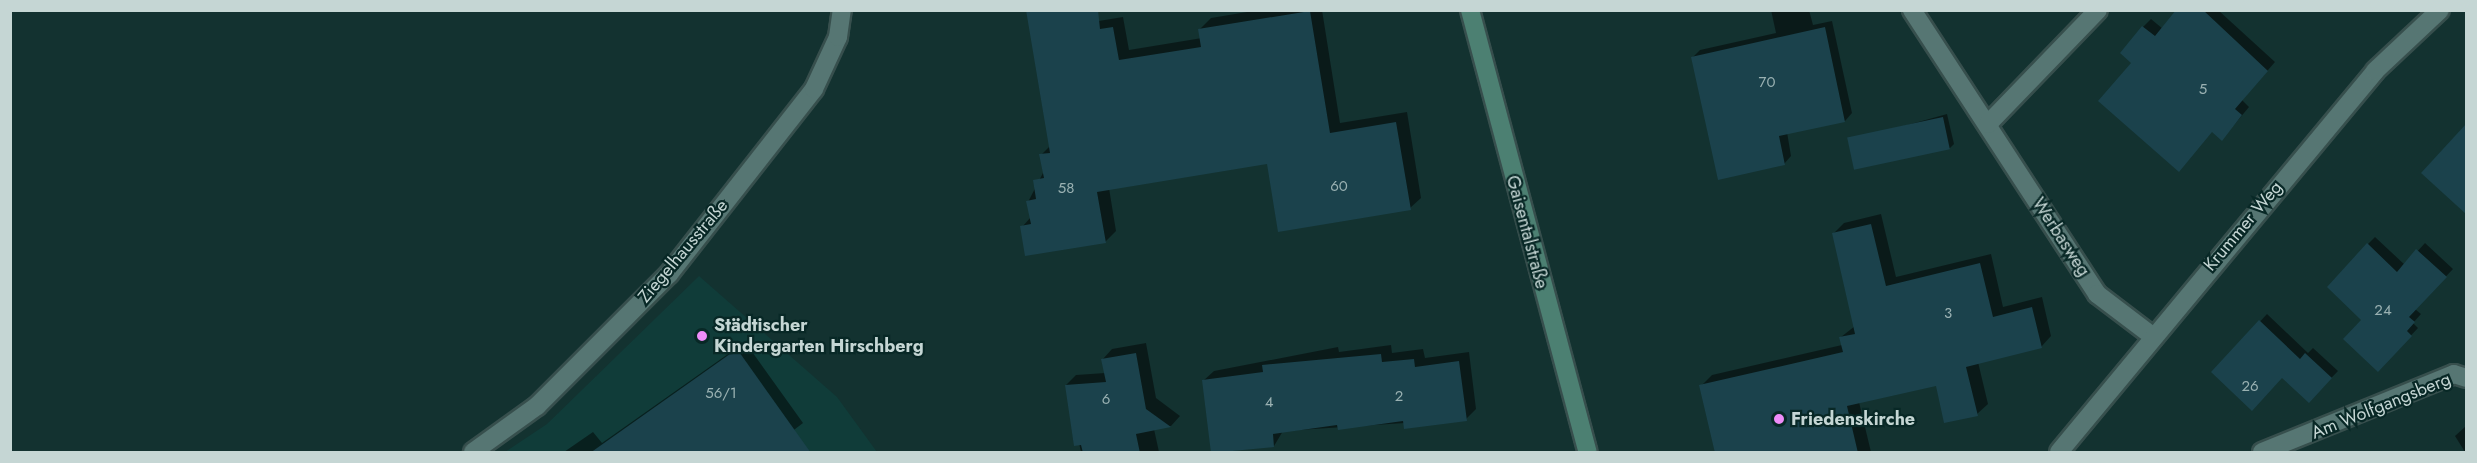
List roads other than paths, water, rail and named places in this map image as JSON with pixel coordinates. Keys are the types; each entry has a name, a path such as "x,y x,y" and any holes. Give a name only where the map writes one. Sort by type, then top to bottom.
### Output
{"main road":[{"name":"Gaisentalstraße","path":"1470,10 1588,453"}],"street":[{"name":"Ziegelhausstraße","path":"473,453 537,406 669,274 814,89 838,38 842,10"},
{"name":"Werbasweg","path":"1912,10 2097,294 2151,335"},
{"path":"1988,124 2098,10"},
{"name":"Krummer Weg","path":"2059,453 2151,335 2375,71 2440,10"},
{"name":"Am Wolfgangsberg","path":"2262,453 2454,374 2466,378"}],"place":[{"name":"Städtischer Kindergarten Hirschberg","path":"702,336"},
{"name":"Friedenskirche","path":"1779,419"}]}
